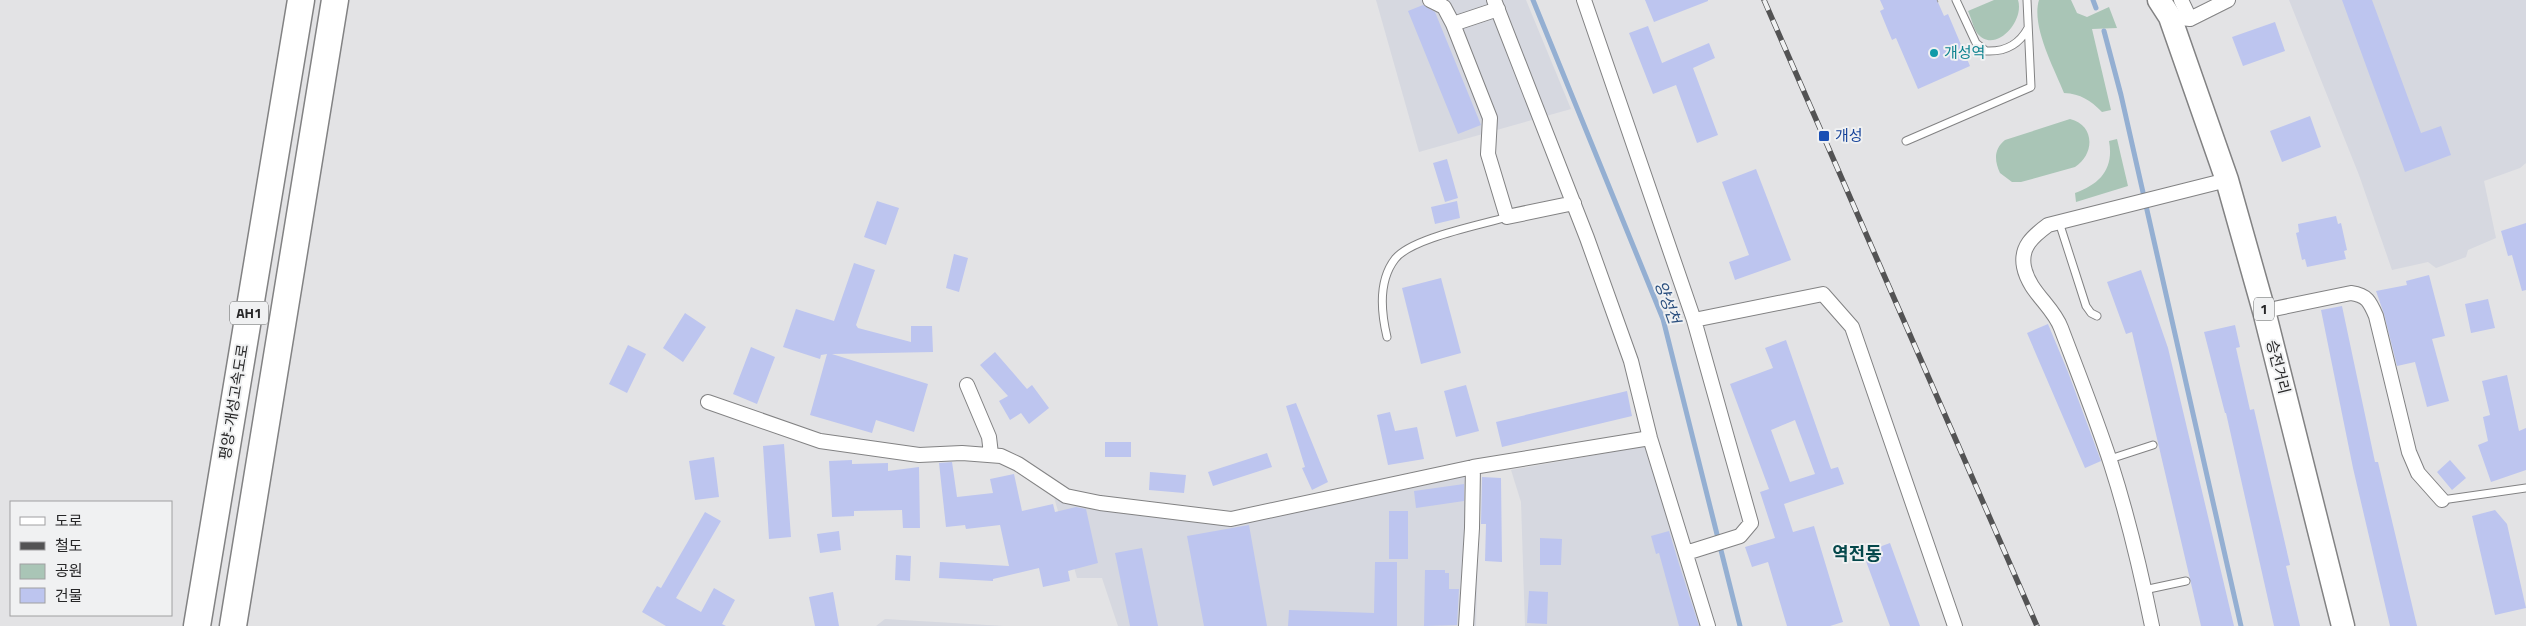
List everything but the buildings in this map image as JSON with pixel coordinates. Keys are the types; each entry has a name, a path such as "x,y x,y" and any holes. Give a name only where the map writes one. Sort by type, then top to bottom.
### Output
{"highway":[{"name":"평양-개성고속도로","path":"197,626 301,0"},
{"name":"AH1","path":"233,626 335,0"}],"main road":[{"name":"승전거리","path":"2175,9 2227,180 2264,311 2343,626"}],"street":[{"path":"1430,0 1444,7 1453,24 1490,118 1488,154 1507,218 1574,202"},
{"path":"1584,0 1694,320 1751,523 1740,536 1686,553"},
{"path":"2175,9 2228,0"},
{"path":"1453,24 1496,5 1574,202 1631,361 1650,438 1708,626"},
{"path":"2152,626 2110,459 2059,322 2035,293 2024,268 2024,250 2034,235 2048,225 2227,180"},
{"path":"2264,311 2351,293 2361,294 2369,300 2376,316 2409,452 2418,473 2442,500"},
{"path":"1694,320 1824,294 1852,327 1955,626"},
{"path":"967,385 989,437 990,454"},
{"path":"708,402 820,441 919,455 962,453 1001,456 1018,464 1066,496 1100,503 1232,519 1473,467 1650,438"},
{"path":"1466,626 1472,528 1473,467"}],"lane":[{"path":"1956,0 1976,43 1986,51 2005,50 2015,45 2029,26"},
{"path":"1906,141 2031,87 2027,0"},
{"path":"1387,337 1382,313 1384,285 1396,258 1418,243 1507,218"},
{"path":"2059,222 2086,306 2091,313 2097,316"},
{"path":"2110,459 2153,445"},
{"path":"2442,500 2526,488"},
{"path":"2144,590 2186,581"}],"shaded area":[{"path":"1376,0 1526,0 1571,109 1419,152"},
{"path":"2289,0 2526,0 2526,163 2520,168 2484,181 2496,238 2468,250 2466,257 2436,268 2428,262 2392,270 2359,175"},
{"path":"1646,446 1703,626 1525,626 1521,502 1511,470"},
{"path":"1480,471 1476,626 1118,626 1102,578 1077,578 1054,497 1232,522"},
{"path":"885,619 1004,626 876,626"}],"green space":[{"path":"1994,0 2018,0 2017,18 2013,26 1999,38 1992,40 1984,39 1974,28 1968,11"},
{"path":"2039,0 2071,0 2077,13 2087,17 2109,7 2117,28 2092,29 2111,110 2102,112 2085,98 2064,93 2041,34 2037,10"},
{"path":"2070,119 2084,127 2088,133 2089,140 2089,148 2086,155 2075,167 2021,182 2012,182 2000,173 1996,155 2001,143 2005,140"},
{"path":"2117,139 2128,186 2076,202 2075,193 2092,185 2104,174 2109,159 2109,141"}],"waterway":[{"name":"양성천","path":"1533,0 1663,319 1740,626"},
{"path":"2093,0 2096,8"},
{"path":"2104,31 2121,95 2241,626"}],"railway":[{"path":"1764,0 2037,626"}],"place":[{"name":"개성역","path":"1934,53"},
{"name":"개성","path":"1824,136"}],"district":[{"name":"역전동","path":"1857,554"}]}
